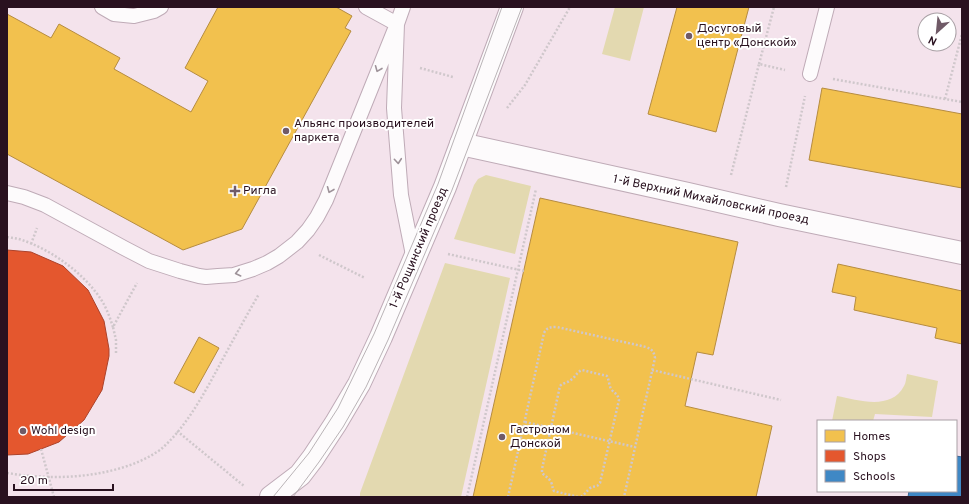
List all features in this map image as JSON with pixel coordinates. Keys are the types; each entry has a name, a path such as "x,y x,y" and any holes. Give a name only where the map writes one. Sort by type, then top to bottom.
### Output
{"street":[{"name":"1-й Рощинский проезд","path":"271,497 300,475 336,423 359,384 381,338 445,187 512,7"},
{"name":"1-й Верхний Михайловский проезд","path":"461,144 780,215 962,253"},
{"name":"1-й Рощинский проезд","path":"292,497 300,475"}],"lane":[{"path":"102,7 114,14 134,16 154,11 161,7"},
{"path":"366,7 396,24"},
{"path":"7,193 24,196 45,205 155,264 198,276 234,275 267,263 297,242 317,217 326,200 403,7"},
{"path":"810,74 827,7"},
{"path":"396,24 394,108 401,195 414,260"}],"path":[{"path":"507,108 526,85 570,7"},
{"path":"724,202 774,7"},
{"path":"946,99 962,34"},
{"path":"759,64 962,102"},
{"path":"416,67 453,77"},
{"path":"780,215 810,74"},
{"path":"467,497 542,163"},
{"path":"7,237 21,240 42,248 80,275 102,301 113,327 116,340 116,353"},
{"path":"316,253 365,278"},
{"path":"450,254 524,271"},
{"path":"7,473 48,477 89,475 126,466 150,456 160,449 178,432 203,395 279,256"},
{"path":"113,327 155,264"},
{"path":"508,497 544,333 551,327 557,327 646,347 650,349 654,355 655,358 624,497"},
{"path":"578,497 554,491 551,481 542,473 542,470 561,384 571,380 579,371 582,370 607,376 610,387 619,398 600,483 588,490 581,497"},
{"path":"652,370 781,400"},
{"path":"524,422 635,446"},
{"path":"178,432 244,486"},
{"path":"41,450 54,497"}],"shaded area":[{"path":"615,7 644,7 630,61 602,54"},
{"path":"486,175 531,186 515,254 454,239 474,185 478,179"},
{"path":"445,263 510,278 461,497 360,497 360,493"},
{"path":"907,374 938,381 932,417 875,414 873,420 832,420 837,396 864,401 883,401 891,399 898,394 906,382"}],"building: Homes":[{"path":"218,7 336,7 352,16 345,28 351,31 242,229 183,250 7,154 7,14 51,38 59,24 120,58 114,69 191,112 208,81 185,68"},
{"path":"677,7 749,7 716,132 648,114"},
{"path":"822,88 962,114 962,188 809,160"},
{"path":"540,198 738,242 713,355 697,352 685,406 772,426 756,497 473,497"},
{"path":"838,264 962,291 962,344 935,338 937,328 854,310 856,297 832,292"},
{"path":"199,337 219,348 194,393 174,383"}],"building: Shops":[{"path":"7,250 31,252 63,266 88,290 104,321 109,349 102,390 84,420 59,442 28,454 7,455"}],"building: Schools":[{"path":"957,456 962,457 962,497 908,497 909,492 957,492"}],"tram line":[{"path":"273,497 309,453 338,408 374,334 438,184 502,7"},
{"path":"293,497 343,427 366,387 388,340 452,190 522,7"}],"place":[{"name":"Досуговый центр «Донской»","path":"689,36"},
{"name":"Альянс производителей паркета","path":"286,131"},
{"name":"Ригла","path":"235,191"},
{"name":"Wohl design","path":"23,431"},
{"name":"Гастроном Донской","path":"502,437"}]}
